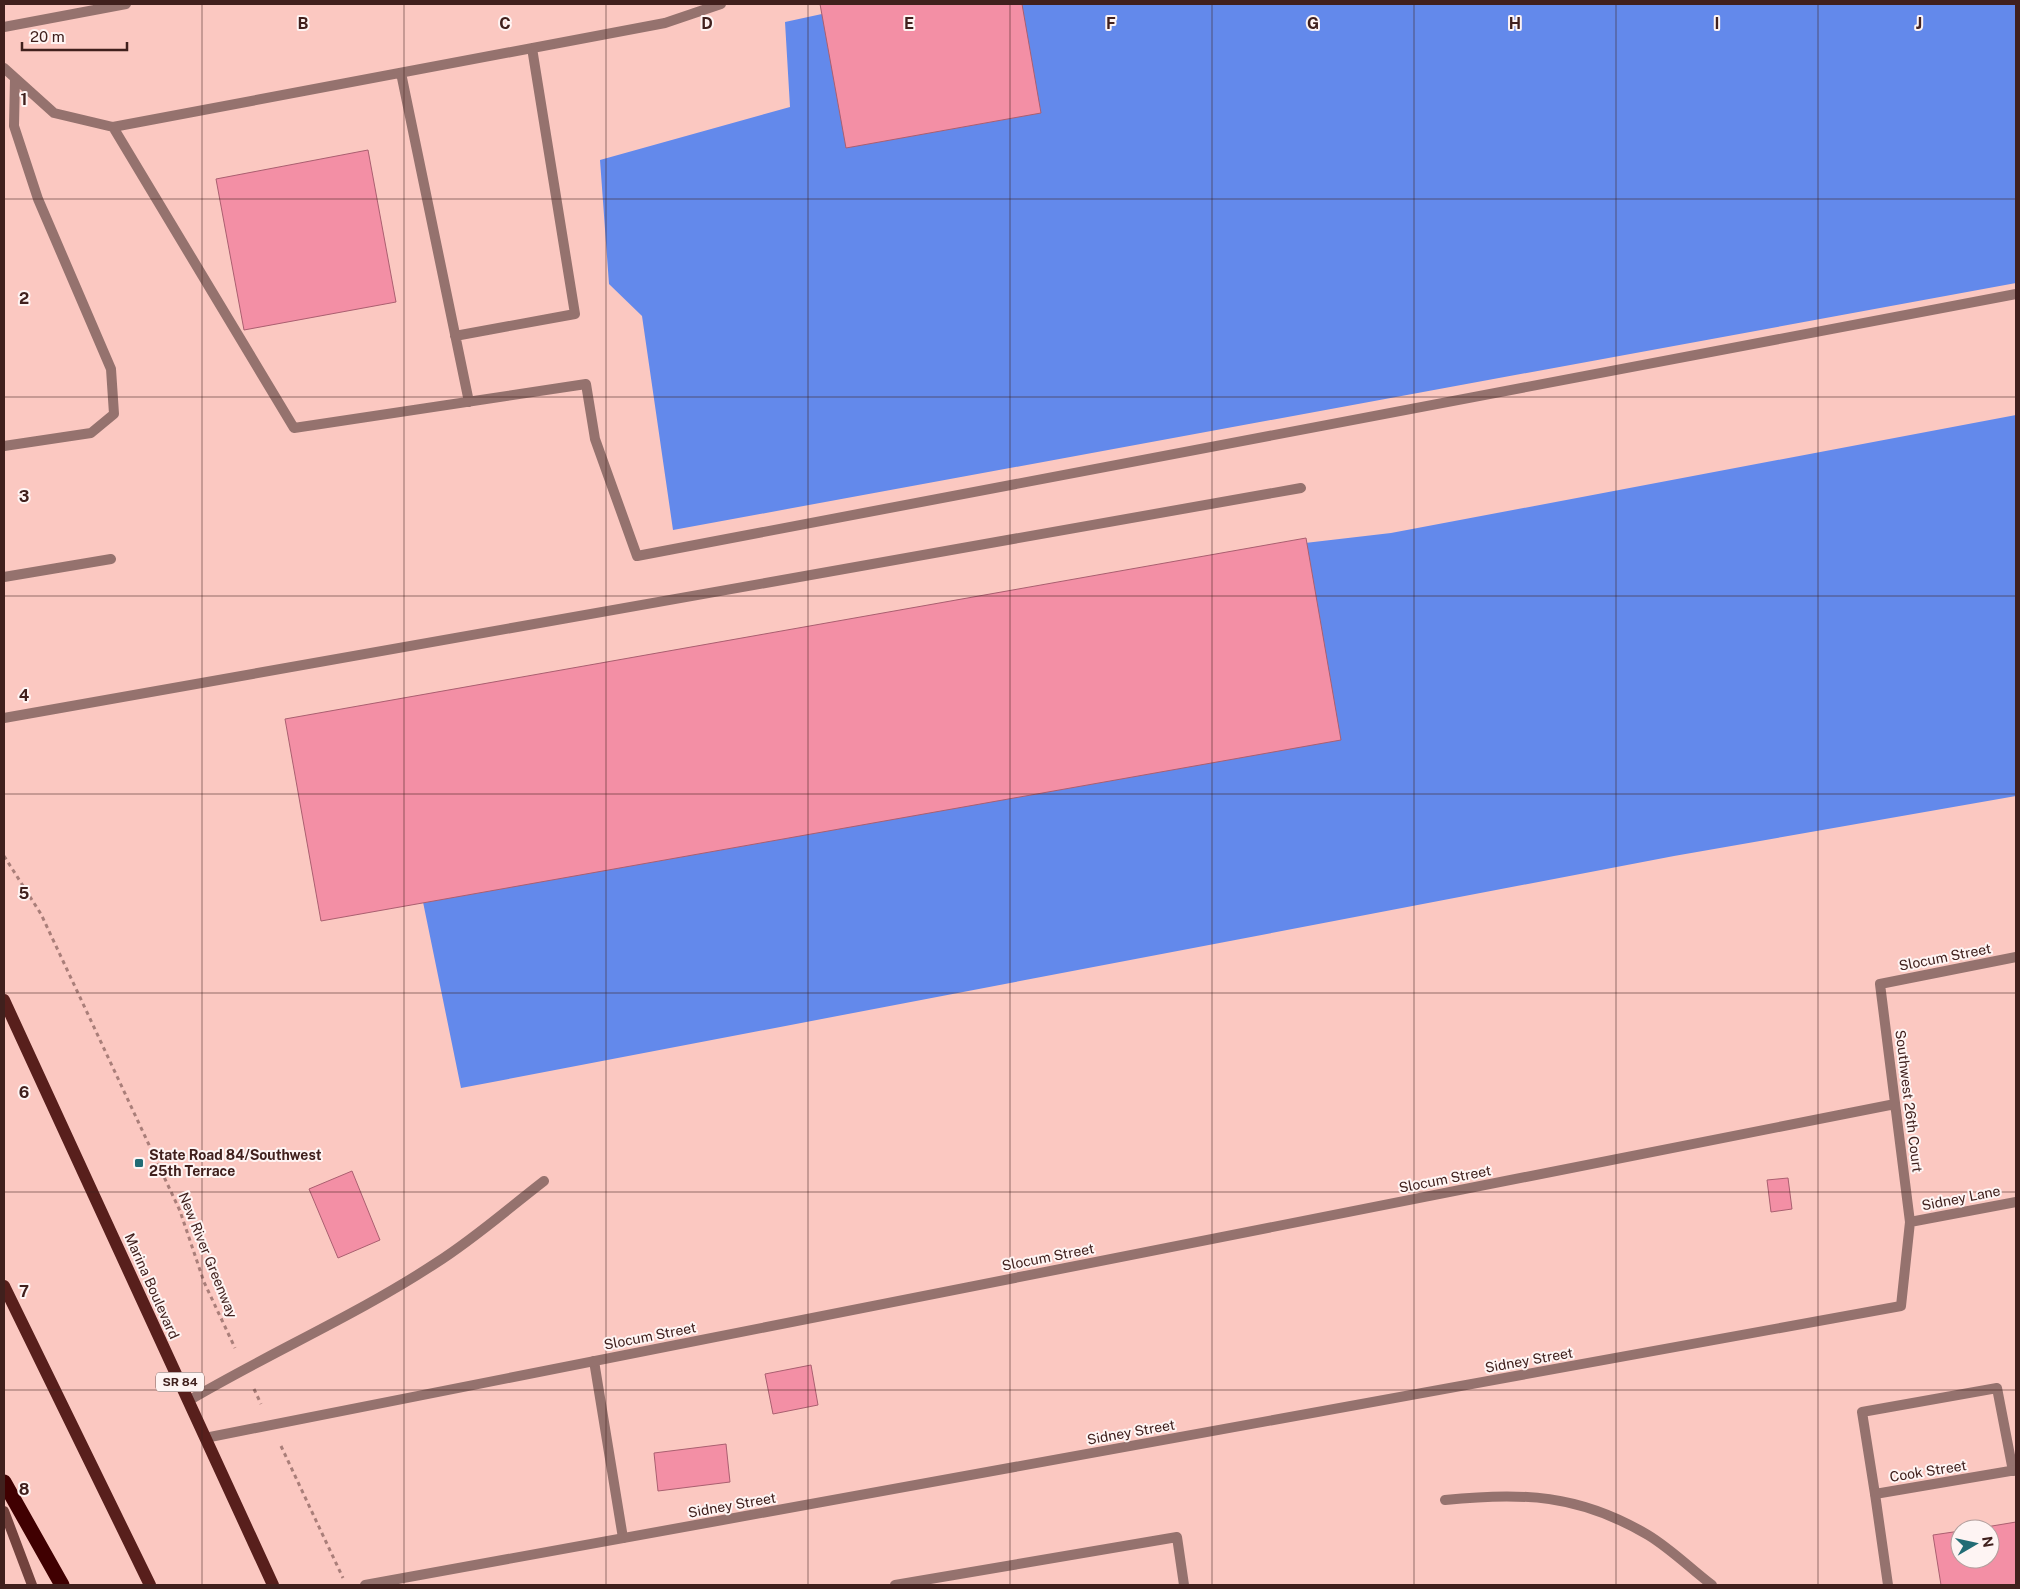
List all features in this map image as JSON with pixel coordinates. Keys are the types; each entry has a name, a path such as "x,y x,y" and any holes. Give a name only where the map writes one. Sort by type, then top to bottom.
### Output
{"highway":[{"path":"4,1482 62,1585"}],"main road":[{"name":"Marina Boulevard","path":"4,1000 273,1585"},
{"path":"4,1286 150,1585"},
{"path":"4,1511 32,1585"}],"street":[{"path":"4,27 112,5 126,4"},
{"path":"4,68 54,113 113,127 665,23 721,4"},
{"path":"455,336 575,314 532,48"},
{"path":"401,73 469,402"},
{"path":"4,446 91,433 114,414 110,369 38,199 14,126 15,78"},
{"path":"113,127 294,428 586,384 595,439 637,556 2016,294"},
{"path":"4,718 1301,488"},
{"path":"4,577 111,559"},
{"name":"Slocum Street","path":"1880,984 2016,957"},
{"name":"Southwest 26th Court","path":"1880,984 1910,1222"},
{"name":"Slocum Street","path":"205,1438 1896,1104"},
{"path":"188,1401 244,1368 324,1328 437,1263 544,1181"},
{"name":"Sidney Lane","path":"1910,1222 2016,1202"},
{"name":"Sidney Street","path":"365,1585 1901,1306 1910,1222"},
{"path":"594,1361 623,1538"},
{"path":"1875,1494 1862,1412 1997,1388 2015,1470"},
{"name":"Cook Street","path":"1888,1585 1875,1494 2015,1470"},
{"path":"1444,1500 1492,1495 1548,1497 1610,1516 1649,1536 1712,1585"},
{"path":"895,1585 1177,1537 1184,1585"}],"path":[{"name":"New River Greenway","path":"4,856 41,914 180,1211 204,1282 346,1585"}],"water":[{"path":"868,4 2016,4 2016,283 673,530 642,316 609,284 600,160 790,107 785,22"},
{"path":"2016,415 2016,796 1674,856 461,1088 384,711 1305,543 1391,533"}],"building":[{"path":"820,4 1022,4 1041,113 846,148"},
{"path":"368,150 396,302 244,330 216,179"},
{"path":"1306,538 1341,740 321,921 285,719"},
{"path":"352,1171 380,1240 338,1258 309,1189"},
{"path":"1788,1178 1792,1209 1771,1212 1767,1180"},
{"path":"811,1365 818,1405 773,1414 765,1374"},
{"path":"726,1444 730,1482 658,1491 654,1453"},
{"path":"2016,1522 2016,1585 1941,1585 1933,1535 1950,1532 1950,1569 2000,1569 2000,1525"}],"place":[{"name":"State Road 84/Southwest 25th Terrace","path":"139,1163"}]}
